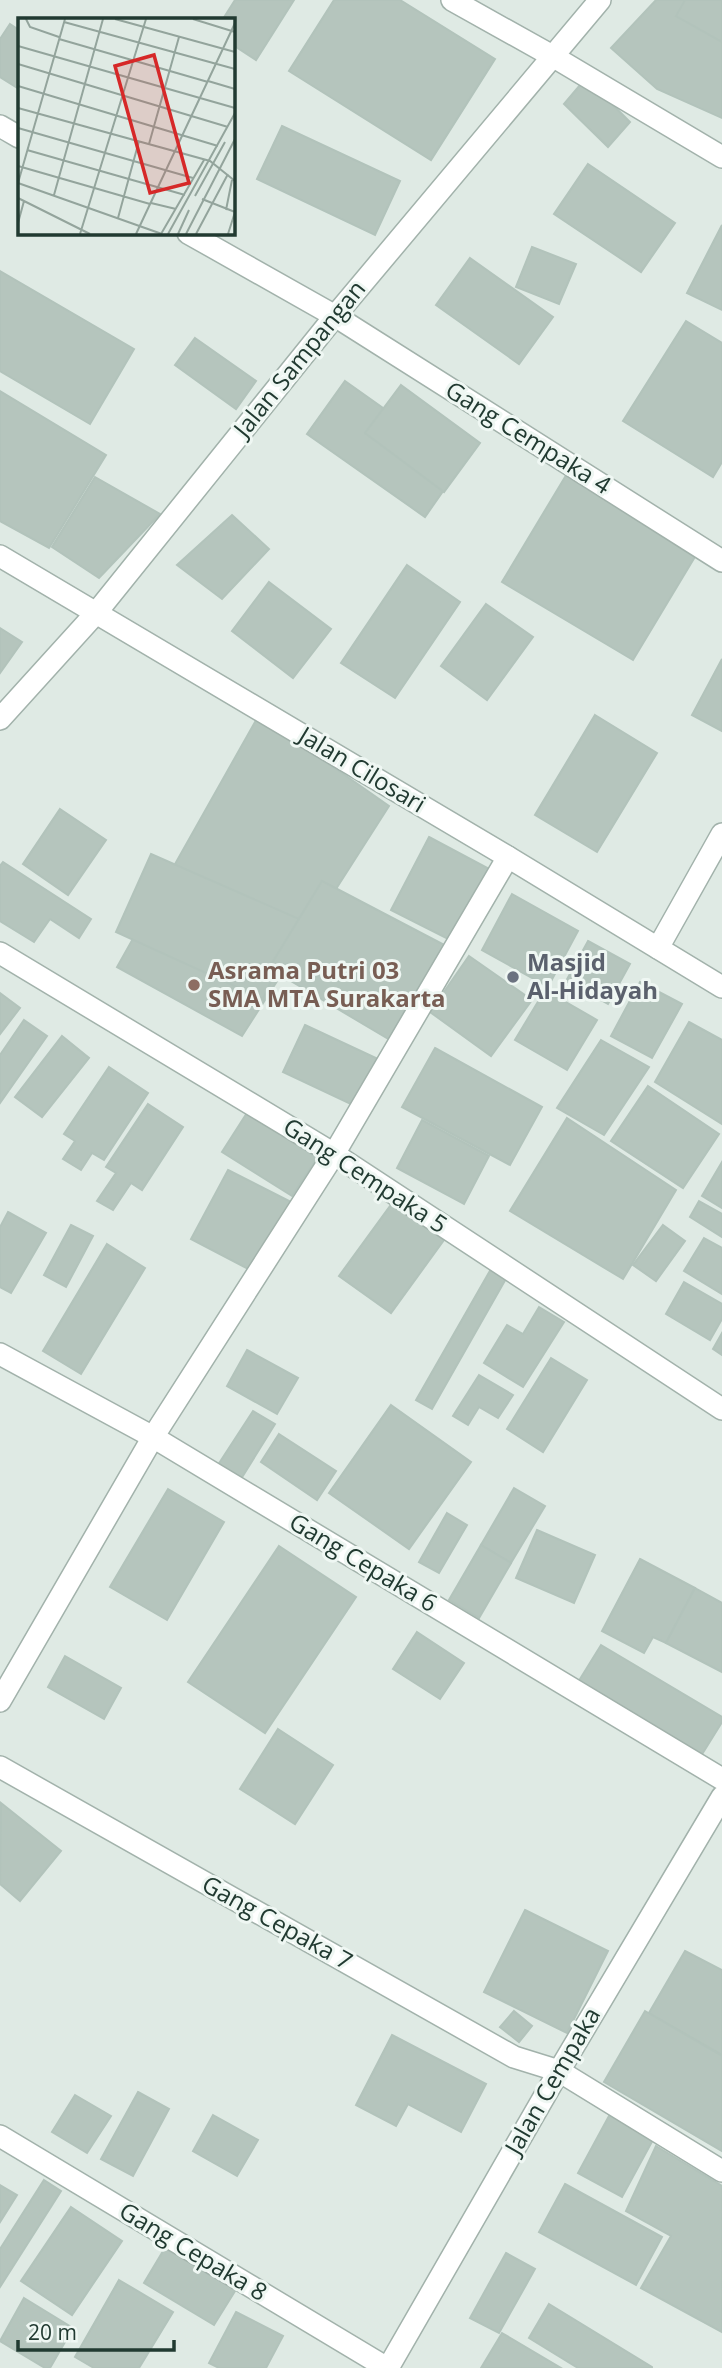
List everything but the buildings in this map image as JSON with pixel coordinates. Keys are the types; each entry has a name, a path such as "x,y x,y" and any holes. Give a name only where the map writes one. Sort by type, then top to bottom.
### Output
{"street":[{"path":"452,0 722,157"},
{"name":"Jalan Sampangan","path":"0,719 96,613 335,316 600,0"},
{"path":"0,126 18,136"},
{"name":"Gang Cempaka 4","path":"190,234 335,316 722,561"},
{"name":"Jalan Cilosari","path":"0,556 722,987"},
{"path":"658,948 722,834"},
{"path":"0,1701 153,1437 334,1154 508,857"},
{"name":"Gang Cempaka 5","path":"0,953 334,1154 722,1409"},
{"name":"Gang Cepaka 6","path":"0,1354 153,1437 722,1779"},
{"name":"Gang Cepaka 7","path":"0,1767 514,2057 559,2071 722,2171"},
{"name":"Jalan Cempaka","path":"387,2368 722,1797"},
{"name":"Gang Cepaka 8","path":"0,2136 387,2368"}],"place":[{"name":"Masjid Al-Hidayah","path":"513,977"},
{"name":"Asrama Putri 03 SMA MTA Surakarta","path":"194,985"}]}
